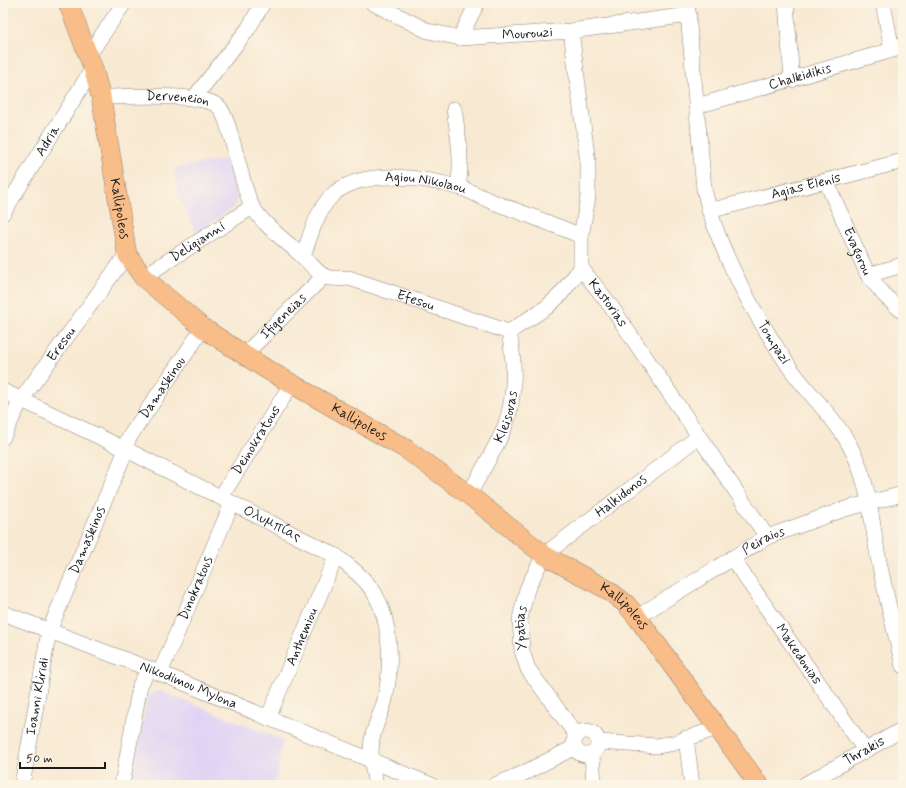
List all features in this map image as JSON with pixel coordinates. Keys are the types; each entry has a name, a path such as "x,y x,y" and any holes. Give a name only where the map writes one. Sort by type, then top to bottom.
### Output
{"main road":[{"name":"Kallipoleos","path":"68,3 90,62 101,97 127,254 143,277 203,328 266,369 406,448 469,495 544,555 608,590 626,604 759,785"}],"street":[{"name":"Adria","path":"3,213 124,3"},
{"path":"194,98 248,29 263,3"},
{"name":"Mourouzi","path":"373,3 428,31 460,38 571,31 688,9"},
{"path":"460,38 477,3"},
{"path":"786,3 792,80"},
{"path":"883,3 897,49"},
{"name":"Tompazi","path":"688,9 704,189 709,211 728,257 746,293 788,365 850,447 865,484 870,502 877,550 903,666"},
{"name":"Kastorias","path":"571,31 588,163 588,197 581,236 581,268 610,305 766,537"},
{"name":"Chalkidikis","path":"697,106 897,49"},
{"name":"Derveneion","path":"101,97 194,98 218,106 223,112 240,172 252,207"},
{"path":"454,109 462,168 458,187"},
{"name":"Agias Elenis","path":"709,211 903,161"},
{"name":"Agiou Nikolaou","path":"303,256 321,209 336,193 355,183 384,177 422,179 458,187 494,203 541,219 581,236"},
{"name":"Evagorou","path":"826,181 868,275 885,296 903,312"},
{"path":"252,207 273,231 303,256 323,277"},
{"name":"Deligianni","path":"143,277 252,207"},
{"name":"Eresou","path":"3,438 21,400 127,254"},
{"path":"868,275 903,265"},
{"path":"509,332 547,307 560,294 581,268"},
{"name":"Efesou","path":"323,277 334,280 349,278 509,332"},
{"name":"Ifigeneias","path":"245,354 323,277"},
{"name":"Damaskinou","path":"126,450 128,439 203,328"},
{"name":"Kleisovas","path":"469,495 505,426 513,390 513,360 509,332"},
{"name":"Deinokratous","path":"226,500 292,383"},
{"name":"Ολυμπίας","path":"3,391 126,450 336,556 355,571 375,595 387,633 389,656 388,681 385,700 374,729 371,745 376,785"},
{"name":"Halkidonos","path":"544,555 698,437"},
{"name":"Damaskinos","path":"49,631 126,450"},
{"name":"Peiraios","path":"637,617 766,537 870,502 903,494"},
{"name":"Dinokratous","path":"122,785 140,685 155,671 226,500"},
{"name":"Ypatias","path":"544,555 527,589 520,619 522,651 528,670 576,742"},
{"name":"Anthemiou","path":"268,718 336,556"},
{"name":"Makedonias","path":"732,558 865,750"},
{"name":"Nikodimou Mylona","path":"3,613 155,671 430,785"},
{"name":"Ioanni Kliridi","path":"22,785 49,631"},
{"path":"576,742 580,753 595,748 657,746 717,728"},
{"name":"Thrakis","path":"804,785 903,729"},
{"path":"495,785 522,774 576,742 582,732 590,732 596,736 594,785"},
{"path":"686,738 692,785"}],"shaded area":[{"path":"227,159 237,196 235,206 196,233 179,198 174,168"},
{"path":"158,690 283,740 277,778 273,785 131,785 147,697"}]}
